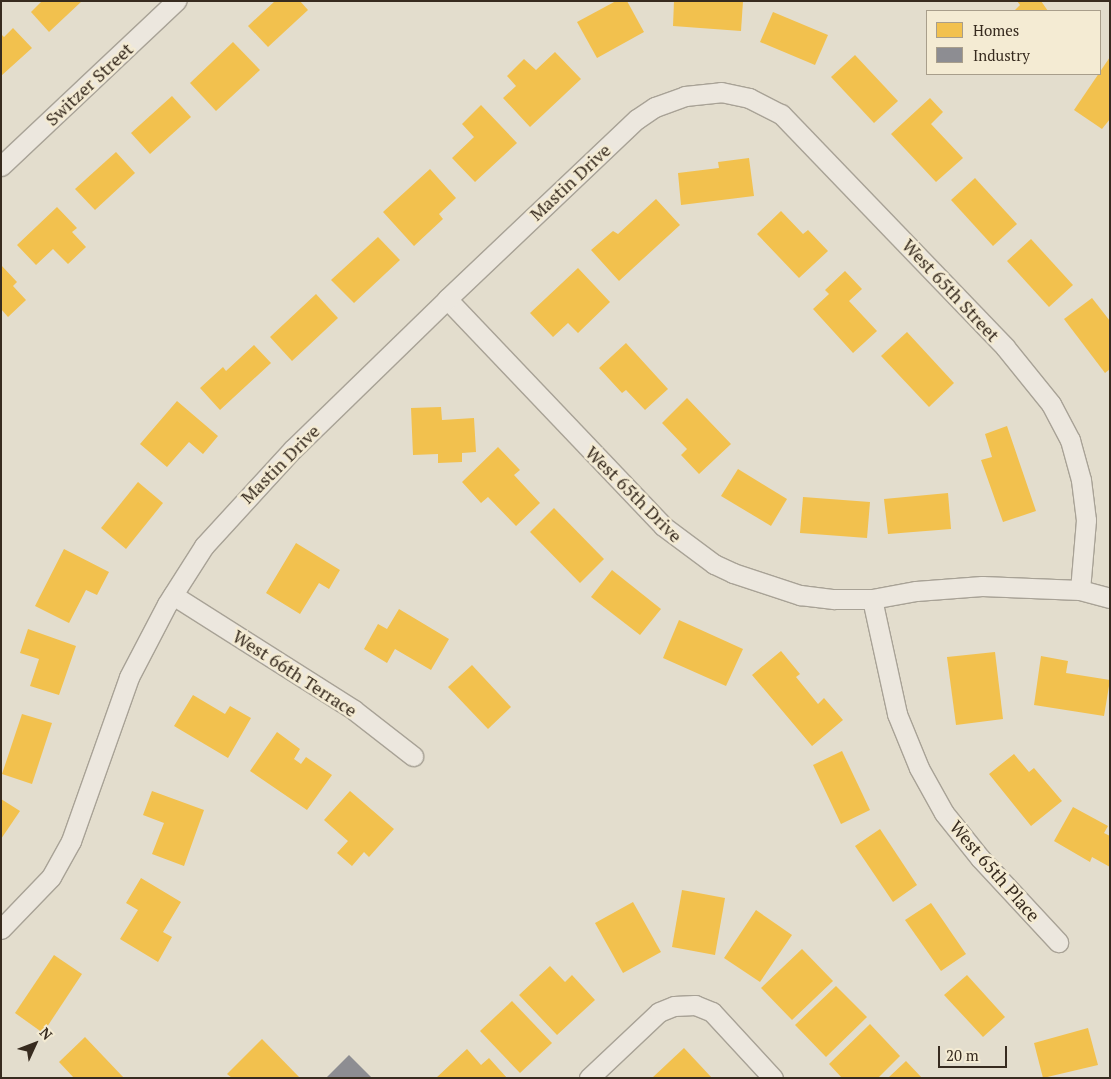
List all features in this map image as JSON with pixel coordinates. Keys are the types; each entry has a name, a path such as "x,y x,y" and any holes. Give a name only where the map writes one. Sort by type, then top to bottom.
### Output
{"street":[{"name":"Switzer Street","path":"1,166 176,1"},
{"name":"West 65th Street","path":"685,96 721,92 749,98 781,114 1005,347 1051,404 1070,440 1081,480 1086,520 1080,590"},
{"name":"Mastin Drive","path":"1,930 51,877 71,841 129,677 173,595 204,546 243,501 446,299 637,119 655,107 685,96"},
{"name":"West 65th Drive","path":"446,299 678,540 714,564 775,589 800,595 872,599 916,591 982,586 1080,590 1110,598"},
{"name":"West 66th Terrace","path":"173,595 354,710 413,756"},
{"name":"West 65th Place","path":"872,599 897,714 919,768 944,813 980,858 1058,942"},
{"path":"589,1078 659,1012 674,1006 695,1005 712,1012 773,1078"}],"building: Homes":[{"path":"42,1 82,1 49,32 31,12"},
{"path":"275,1 300,1 308,10 268,47 248,26"},
{"path":"616,1 627,1 644,32 597,58 577,22"},
{"path":"674,1 743,1 741,31 673,26"},
{"path":"1017,1 1041,1 1047,10 1015,10 1020,5"},
{"path":"773,12 828,35 815,65 760,42"},
{"path":"13,28 32,48 1,76 1,34 4,37"},
{"path":"233,42 260,70 216,111 190,83"},
{"path":"555,52 581,79 530,127 503,98 516,86 507,76 524,59 536,70"},
{"path":"855,55 898,101 874,123 831,77"},
{"path":"1110,57 1110,119 1102,129 1074,110 1098,75 1101,75 1101,70"},
{"path":"172,96 191,117 150,154 131,133"},
{"path":"930,98 943,112 931,124 963,158 936,182 891,134"},
{"path":"481,105 517,143 475,182 452,158 474,137 462,124"},
{"path":"116,152 135,173 95,210 75,189"},
{"path":"749,158 754,196 681,205 678,173 719,168 718,162"},
{"path":"430,169 456,198 439,214 443,219 414,246 383,212"},
{"path":"975,178 1017,224 993,246 951,200"},
{"path":"656,199 680,225 619,281 591,250 613,231 618,234"},
{"path":"57,207 77,228 72,232 86,247 68,264 53,249 36,265 17,245"},
{"path":"781,211 803,234 808,230 828,251 799,278 757,234"},
{"path":"378,237 400,260 354,303 331,280"},
{"path":"1031,239 1073,285 1049,307 1007,261"},
{"path":"1,265 17,282 13,286 26,300 8,317 1,309"},
{"path":"578,268 610,302 578,333 568,323 553,337 530,313"},
{"path":"845,271 862,289 849,301 877,331 853,353 813,309 829,294 825,290"},
{"path":"316,294 338,318 292,361 270,337"},
{"path":"1092,298 1110,321 1110,369 1105,373 1064,319"},
{"path":"907,332 954,383 929,407 881,356"},
{"path":"626,343 668,389 645,410 626,390 622,393 599,368"},
{"path":"254,345 271,363 220,410 200,388 223,367 226,371"},
{"path":"687,398 731,444 699,474 681,455 687,449 662,423"},
{"path":"177,401 218,436 203,454 189,442 167,467 140,444"},
{"path":"441,407 442,420 474,418 476,452 462,453 462,462 438,463 438,454 413,455 411,408"},
{"path":"1007,426 1036,511 1003,522 981,460 992,457 985,434"},
{"path":"498,447 520,470 514,475 540,503 516,526 488,497 481,503 462,482"},
{"path":"738,469 787,499 771,526 721,496"},
{"path":"138,482 163,503 126,549 101,528"},
{"path":"948,493 951,529 888,534 884,499"},
{"path":"803,497 870,502 867,538 800,533"},
{"path":"554,508 604,559 580,583 530,532"},
{"path":"296,543 340,570 329,589 319,583 300,614 266,593"},
{"path":"64,549 109,572 97,595 86,590 69,623 35,606"},
{"path":"612,570 661,609 640,635 591,597"},
{"path":"399,609 449,639 431,670 395,649 387,663 364,649 378,624 387,629"},
{"path":"679,620 743,649 726,686 663,658"},
{"path":"28,629 76,646 59,695 30,686 39,659 20,653"},
{"path":"781,651 800,674 796,677 818,704 824,698 843,720 812,746 752,675"},
{"path":"995,652 1003,719 956,725 947,657"},
{"path":"1041,656 1068,661 1066,673 1110,680 1104,716 1034,705"},
{"path":"472,665 511,707 488,729 448,687"},
{"path":"193,695 225,714 230,706 251,718 228,758 174,726"},
{"path":"22,714 52,723 32,784 2,774"},
{"path":"277,732 300,749 294,759 301,764 306,757 332,775 307,810 250,771"},
{"path":"842,751 870,810 841,824 813,765"},
{"path":"1014,754 1029,772 1034,768 1062,801 1031,826 989,774"},
{"path":"152,791 204,810 184,866 152,854 164,823 143,815"},
{"path":"350,791 394,829 369,857 364,852 352,866 337,853 348,841 324,820"},
{"path":"1,799 20,811 1,839"},
{"path":"1073,807 1108,826 1104,833 1110,836 1110,867 1092,857 1090,862 1054,841"},
{"path":"880,829 917,885 893,902 855,846"},
{"path":"141,878 181,902 163,932 172,937 158,962 120,939 138,910 126,903"},
{"path":"682,890 725,898 715,955 672,947"},
{"path":"633,902 661,952 623,973 595,923"},
{"path":"931,903 966,954 941,971 905,920"},
{"path":"756,910 792,935 760,982 724,958"},
{"path":"802,949 833,981 792,1020 761,988"},
{"path":"54,955 82,974 43,1033 15,1013"},
{"path":"550,966 565,982 572,975 595,1000 557,1035 519,995"},
{"path":"967,975 1005,1017 983,1037 944,995"},
{"path":"836,986 867,1017 826,1057 795,1025"},
{"path":"512,1001 552,1043 520,1073 480,1031"},
{"path":"870,1024 900,1056 878,1078 842,1078 829,1064"},
{"path":"1088,1028 1098,1065 1043,1078 1034,1043"},
{"path":"85,1037 124,1078 74,1078 59,1062"},
{"path":"262,1039 300,1078 232,1078 227,1074"},
{"path":"684,1048 712,1078 652,1078"},
{"path":"467,1049 481,1065 489,1058 507,1078 436,1078"},
{"path":"906,1061 922,1078 888,1078"}],"building: Industry":[{"path":"349,1055 372,1078 326,1078"}]}
